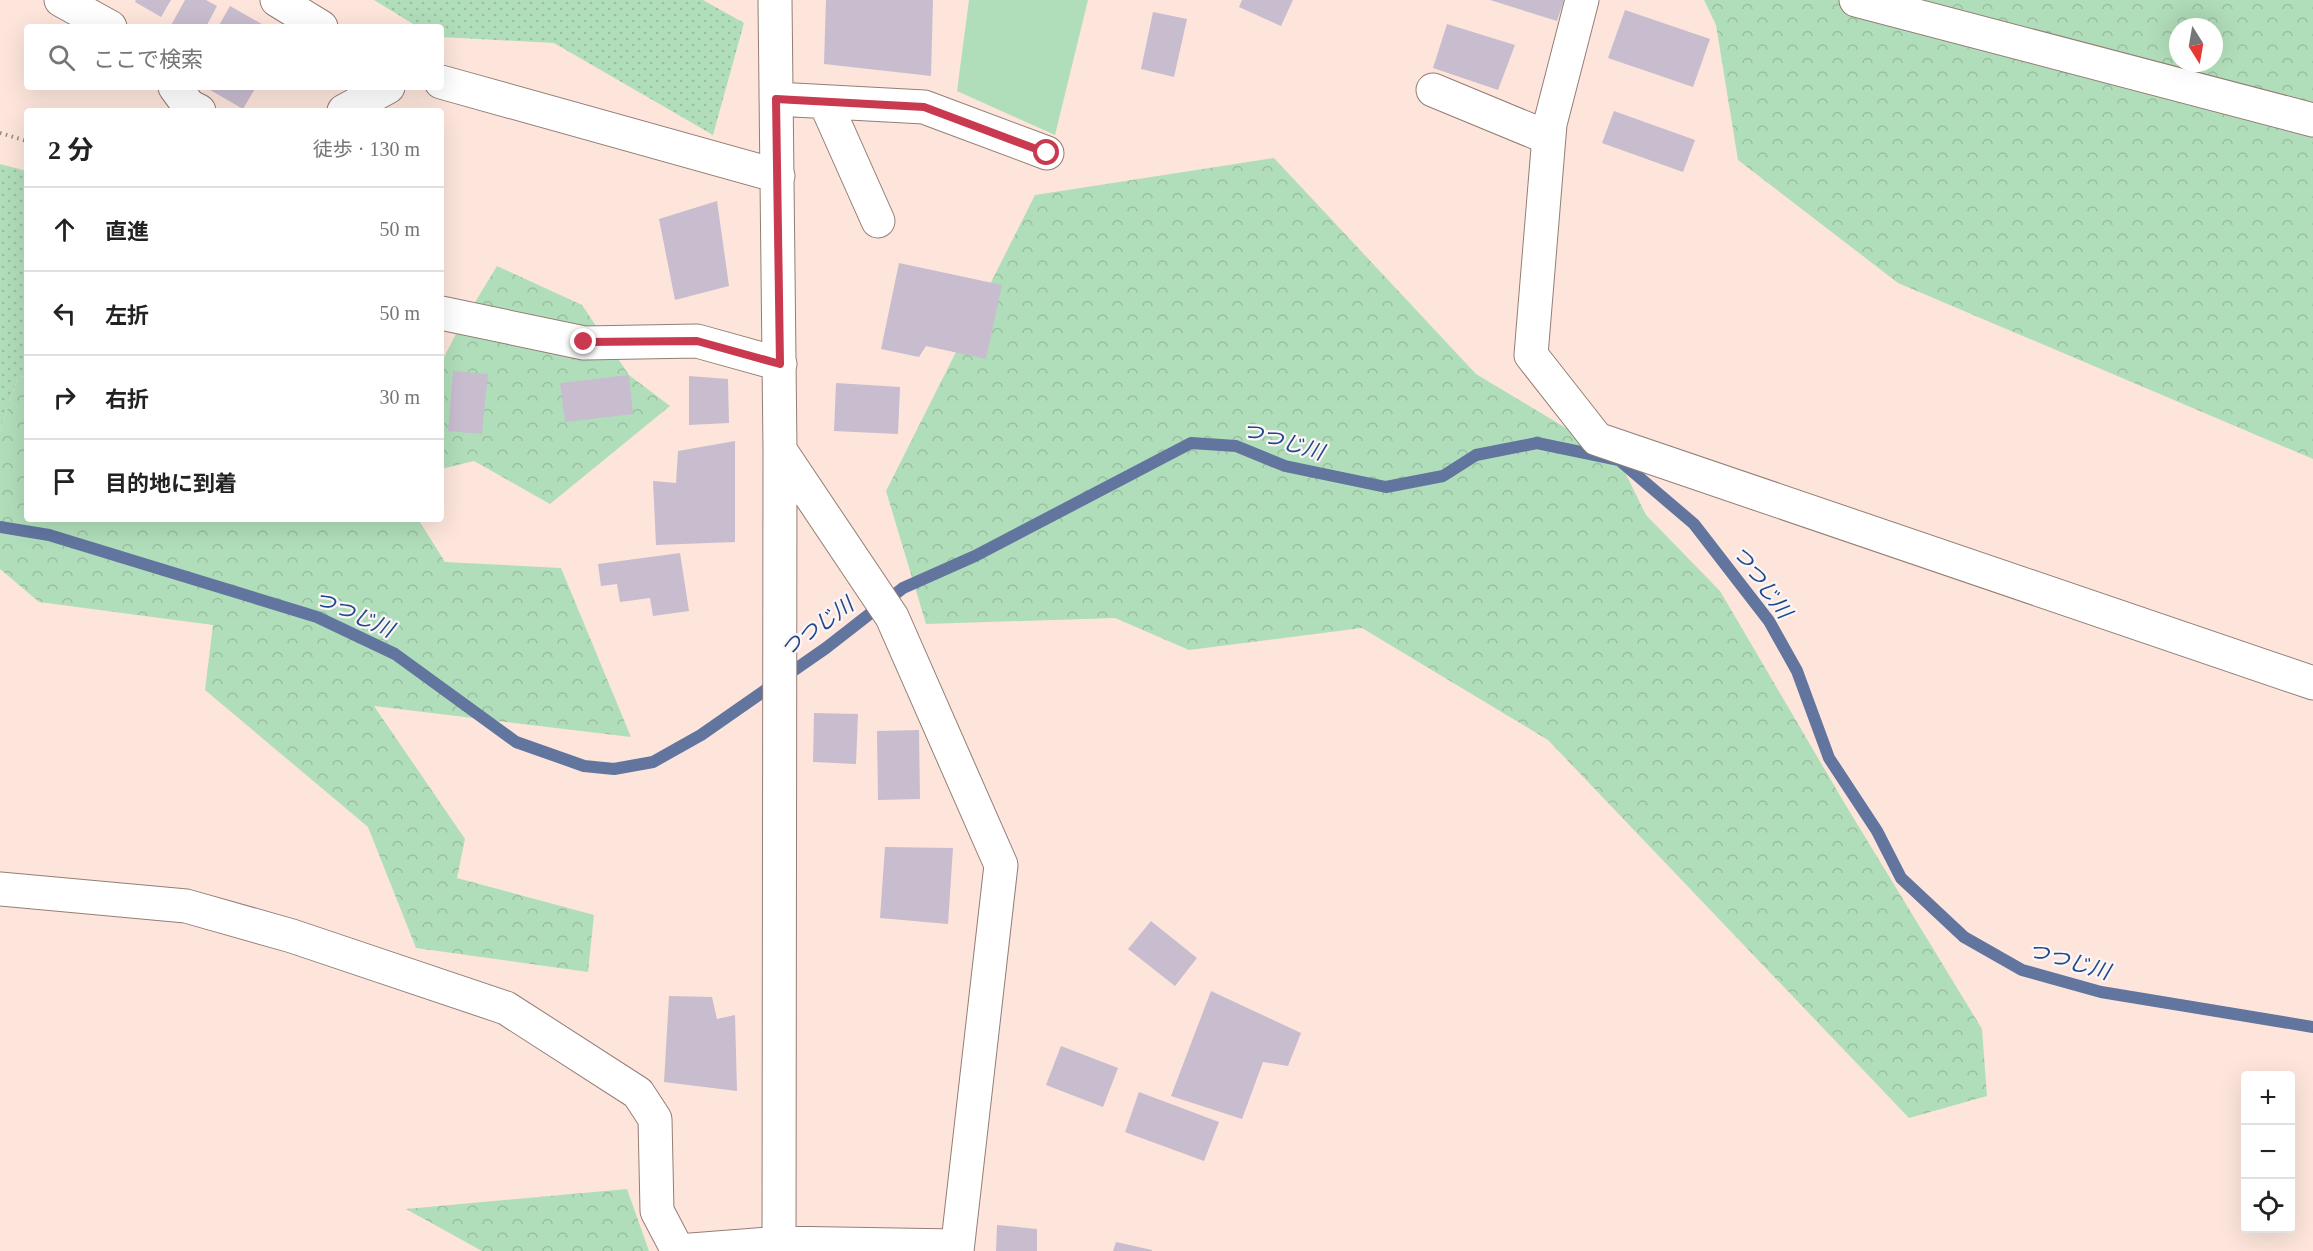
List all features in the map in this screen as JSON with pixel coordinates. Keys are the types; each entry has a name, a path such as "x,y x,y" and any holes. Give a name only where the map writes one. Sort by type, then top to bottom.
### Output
{"street":[{"path":"61,0 105,24"},
{"path":"277,0 316,24"},
{"path":"775,0 780,364 779,1247"},
{"path":"1582,0 1550,124 1532,355 1597,439 2313,683"},
{"path":"1856,0 2313,120"},
{"path":"444,83 778,176"},
{"path":"177,90 193,108"},
{"path":"350,108 382,90"},
{"path":"1433,90 1549,138"},
{"path":"776,99 924,107 1047,153"},
{"path":"825,102 878,221"},
{"path":"444,314 584,342 697,341 780,364"},
{"path":"0,889 186,906 292,936 506,1008 638,1093 655,1119 657,1211 678,1251 779,1247 957,1248 1001,865 892,617 780,450"}],"path":[{"path":"0,134 24,140"}],"green space":[{"path":"374,0 703,0 744,23 713,135 554,43 444,37 444,24 413,24"},
{"path":"969,0 1088,0 1055,135 957,91"},
{"path":"1704,0 2313,0 2313,459 1898,283 1738,160 1716,25"},
{"path":"1274,158 1476,374 1619,460 1646,515 1720,591 1845,804 1982,1029 1987,1096 1909,1118 1548,740 1362,628 1189,650 1115,618 926,624 886,491 1035,195"},
{"path":"0,164 24,170 24,376 18,377 0,431"},
{"path":"497,266 582,305 629,375 670,406 550,504 474,461 444,468 444,357"},
{"path":"24,376 24,522 420,522 445,562 561,568 631,737 374,706 465,839 457,878 594,915 588,972 416,948 368,827 205,690 213,625 39,602 0,569 0,431 18,377"},
{"path":"627,1189 649,1251 482,1251 406,1209"}],"building":[{"path":"136,0 171,0 161,17 135,2"},
{"path":"185,0 206,0 217,6 208,24 172,24"},
{"path":"826,0 933,0 931,76 824,64"},
{"path":"1242,0 1293,0 1281,26 1239,7"},
{"path":"1490,0 1564,0 1557,21"},
{"path":"230,6 262,24 220,24"},
{"path":"1625,10 1710,39 1693,87 1608,58"},
{"path":"1153,12 1187,19 1174,77 1141,69"},
{"path":"1447,24 1515,45 1498,90 1433,68"},
{"path":"210,90 254,90 244,108"},
{"path":"1614,111 1695,140 1683,172 1602,143"},
{"path":"717,201 729,286 675,300 659,219"},
{"path":"899,263 1002,285 986,359 926,346 919,357 881,349"},
{"path":"453,371 488,374 482,434 448,431"},
{"path":"629,375 633,414 565,422 560,383"},
{"path":"689,376 728,379 729,423 689,425"},
{"path":"836,383 900,387 898,434 834,431"},
{"path":"735,441 735,542 656,545 653,481 676,483 678,451"},
{"path":"680,553 689,611 653,616 650,598 620,602 617,584 601,586 598,564"},
{"path":"814,713 858,714 856,764 813,762"},
{"path":"919,730 920,799 878,800 877,731"},
{"path":"885,847 953,848 948,924 880,918"},
{"path":"1151,921 1197,958 1175,986 1128,949"},
{"path":"1211,991 1301,1033 1288,1066 1263,1062 1242,1119 1171,1096"},
{"path":"669,996 712,997 717,1019 735,1015 737,1091 664,1082"},
{"path":"1061,1046 1118,1068 1103,1107 1046,1085"},
{"path":"1139,1092 1219,1122 1204,1161 1125,1132"},
{"path":"997,1225 1037,1229 1037,1251 996,1251"},
{"path":"1116,1242 1152,1250 1152,1251 1113,1251"}],"waterway":[{"name":"つつじ川","path":"0,527 49,535 317,617 395,654 516,742 584,766 614,769 653,762 701,735 826,648 903,588 975,556 1191,443 1236,446 1285,466 1386,487 1443,476 1476,455 1537,443 1619,460 1694,524 1769,621 1797,671 1829,758 1877,831 1901,878 1964,937 2022,970 2101,992 2313,1027"}],"route":[{"path":"584,342 697,341 780,364 776,99 924,107 1047,153"}]}
